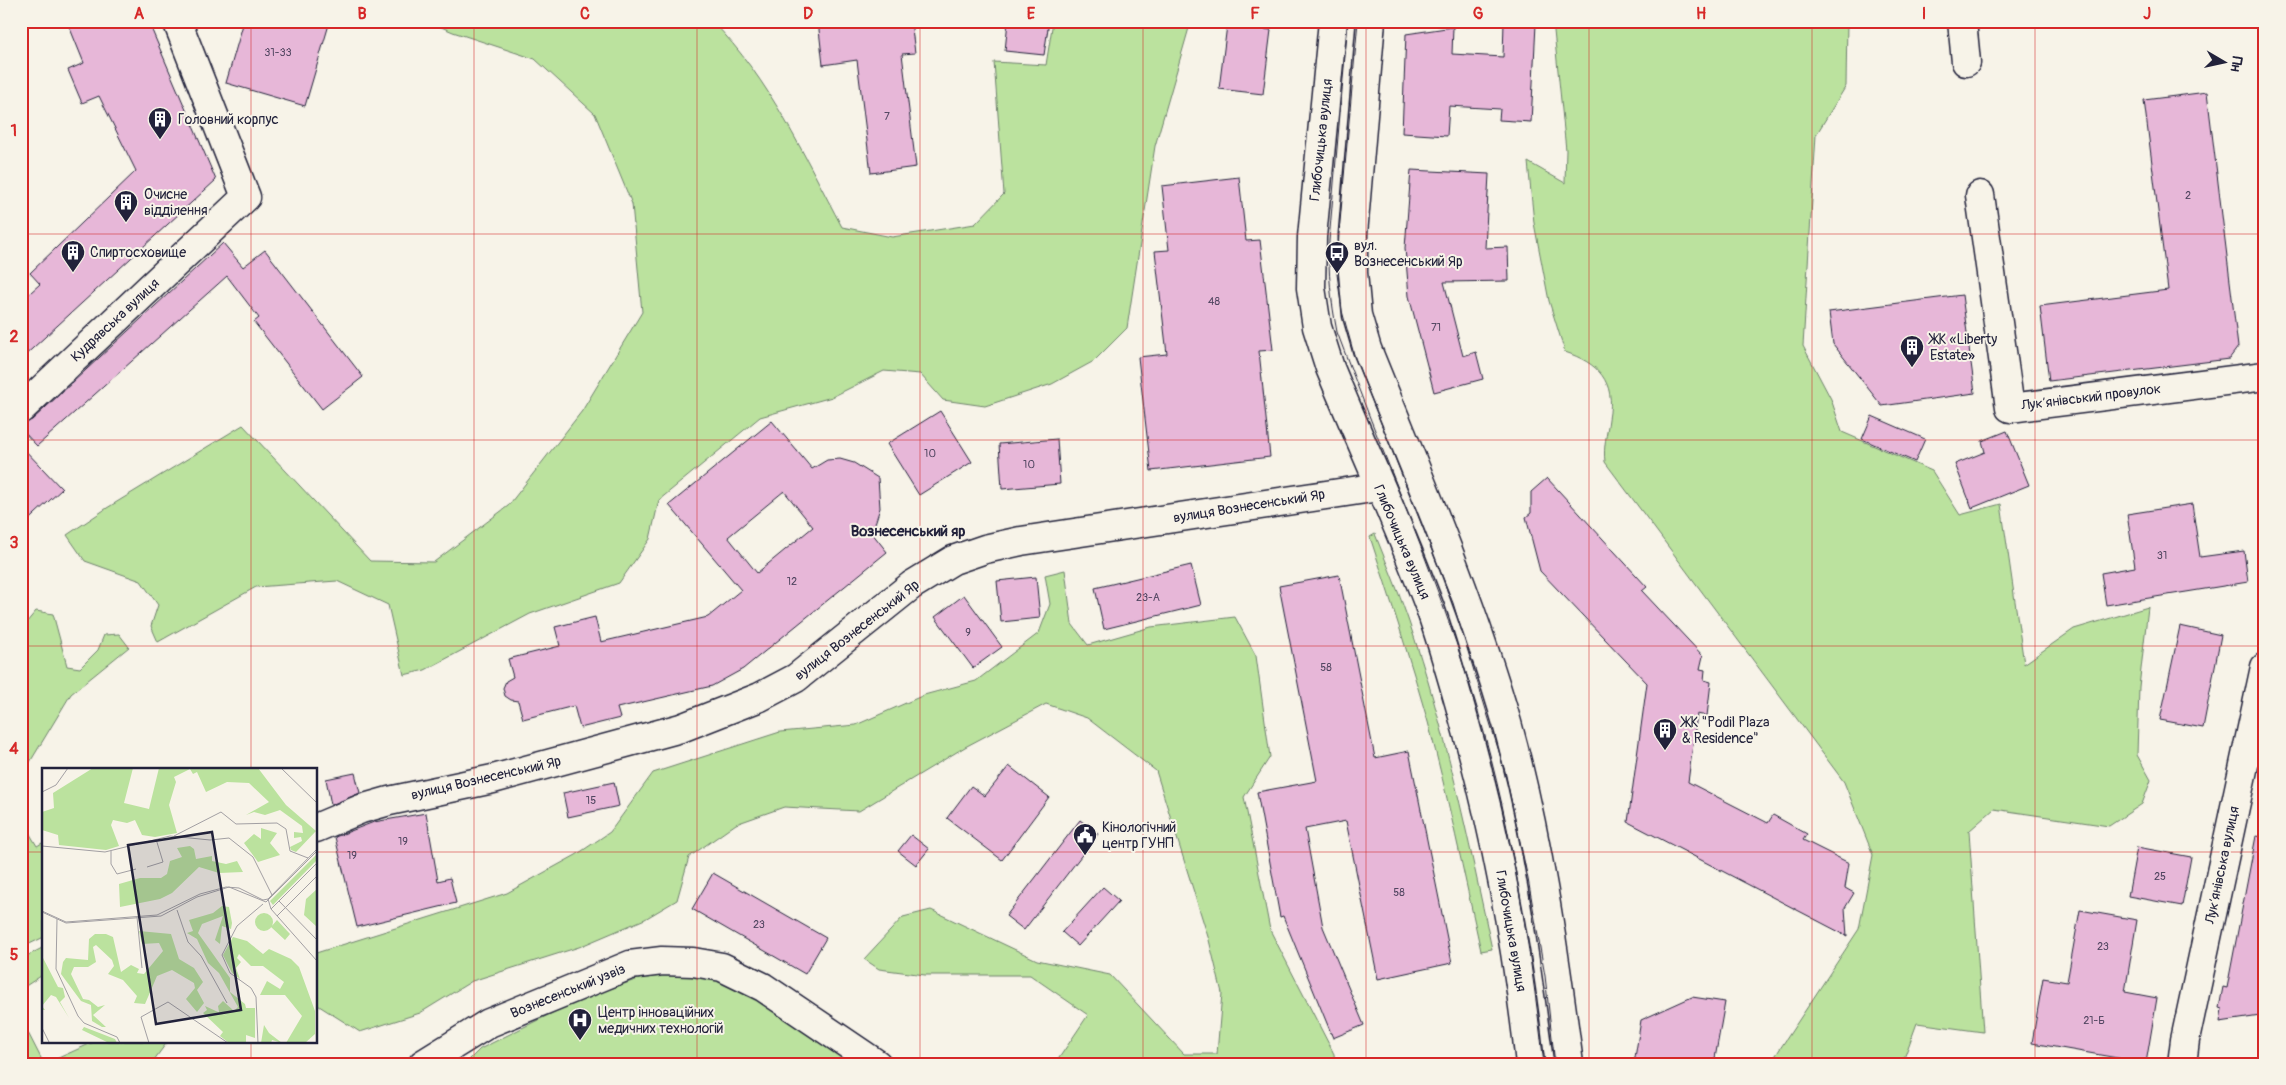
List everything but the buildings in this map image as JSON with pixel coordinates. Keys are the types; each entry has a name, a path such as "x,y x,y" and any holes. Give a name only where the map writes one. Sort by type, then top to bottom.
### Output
{"street":[{"name":"Кудрявська вулиця","path":"21,409 246,197 177,21"},
{"name":"Глибочицька вулиця","path":"1333,21 1312,237 1311,288 1317,327 1330,368 1430,608 1476,763 1511,919 1530,1064"},
{"path":"1371,21 1353,234 1353,273 1358,315 1367,349 1456,567 1507,724 1540,861 1552,934 1569,1064"},
{"path":"1962,21 1966,62"},
{"name":"Лукʼянівський провулок","path":"1980,195 2010,408 2265,376"},
{"name":"вулиця Вознесенський Яр","path":"318,827 361,809 389,801 493,779 681,728 760,697 796,678 912,585 953,560 985,549 1379,487"},
{"name":"Лукʼянівська вулиця","path":"2182,1064 2185,1040 2265,667"},
{"name":"Вознесенський узвіз","path":"423,1064 489,1023 630,965 662,961 694,962 722,967 763,987 877,1064"}],"green space":[{"path":"427,21 712,21 733,44 769,93 842,227 892,237 975,224 1004,194 994,62 1046,65 1053,21 1191,21 1155,146 1127,328 1094,361 1052,384 985,406 943,400 920,374 884,371 832,397 760,417 659,500 650,539 619,583 530,614 425,670 404,675 388,605 337,581 256,587 158,642 151,626 158,605 141,581 85,561 67,535 107,508 243,425 370,561 434,562 508,506 582,411 642,312 632,204 595,114 535,59 453,32"},
{"path":"1553,21 1847,21 1846,86 1816,135 1803,346 1831,399 1842,432 1932,471 1960,515 2001,504 2024,664 2074,629 2148,607 2139,687 2137,755 2151,780 2142,804 2109,826 1994,809 1969,831 1983,1032 1917,1023 1902,1064 1770,1064 1859,929 1873,855 1844,782 1605,462 1610,394 1602,375 1595,368 1577,356 1565,352 1549,301 1534,223 1528,162 1565,183 1566,150"},
{"path":"1375,534 1408,619 1445,741 1492,949 1481,951 1428,722 1370,537"},
{"path":"1065,570 1072,624 1088,645 1151,627 1235,617 1256,656 1270,757 1244,797 1270,930 1334,1054 1335,1064 1055,1064 1088,1015 1030,975 925,975 879,969 864,959 903,917 931,910 1037,960 1110,975 1184,1054 1217,1054 1222,993 1209,940 1156,771 1087,718 1046,704 965,747 859,811 784,807 736,824 689,857 677,900 645,919 579,947 472,981 420,1013 360,1032 318,1005 318,952 507,893 576,855 610,832 653,773 780,732 856,725 924,695 976,681 1039,633 1050,604 1045,575"},
{"path":"36,611 53,614 67,666 80,668 98,650 104,635 119,634 129,647 71,694 21,777 21,629"},
{"path":"21,819 37,846 42,843 42,938 21,948"},
{"path":"42,948 42,975 21,989 21,959"},
{"path":"655,973 721,978 777,1006 858,1064 465,1064 480,1049 576,1001"},
{"path":"21,1019 44,1064 21,1064"},
{"path":"94,1042 167,1042 151,1064 45,1064"}],"tram line":[{"path":"1348,21 1329,241 1330,286 1337,332 1424,554 1471,688 1507,827 1532,969 1544,1064"},
{"path":"1358,21 1339,233 1337,274 1342,311 1355,358 1453,603 1505,771 1528,879 1545,976 1555,1064"}],"place":[{"name":"Головний корпус","path":"160,140"},
{"name":"Очисне відділення","path":"126,223"},
{"name":"Спиртосховище","path":"73,273"},
{"name":"вул. Вознесенський Яр","path":"1337,274"},
{"name":"ЖК «Liberty Estate»","path":"1912,368"},
{"name":"ЖК \"Podil Plaza & Residence\"","path":"1665,751"},
{"name":"Кінологічний центр ГУНП","path":"1085,856"},
{"name":"Центр інноваційних медичних технологій","path":"580,1041"}],"district":[{"name":"Вознесенський яр","path":"908,531"}]}
